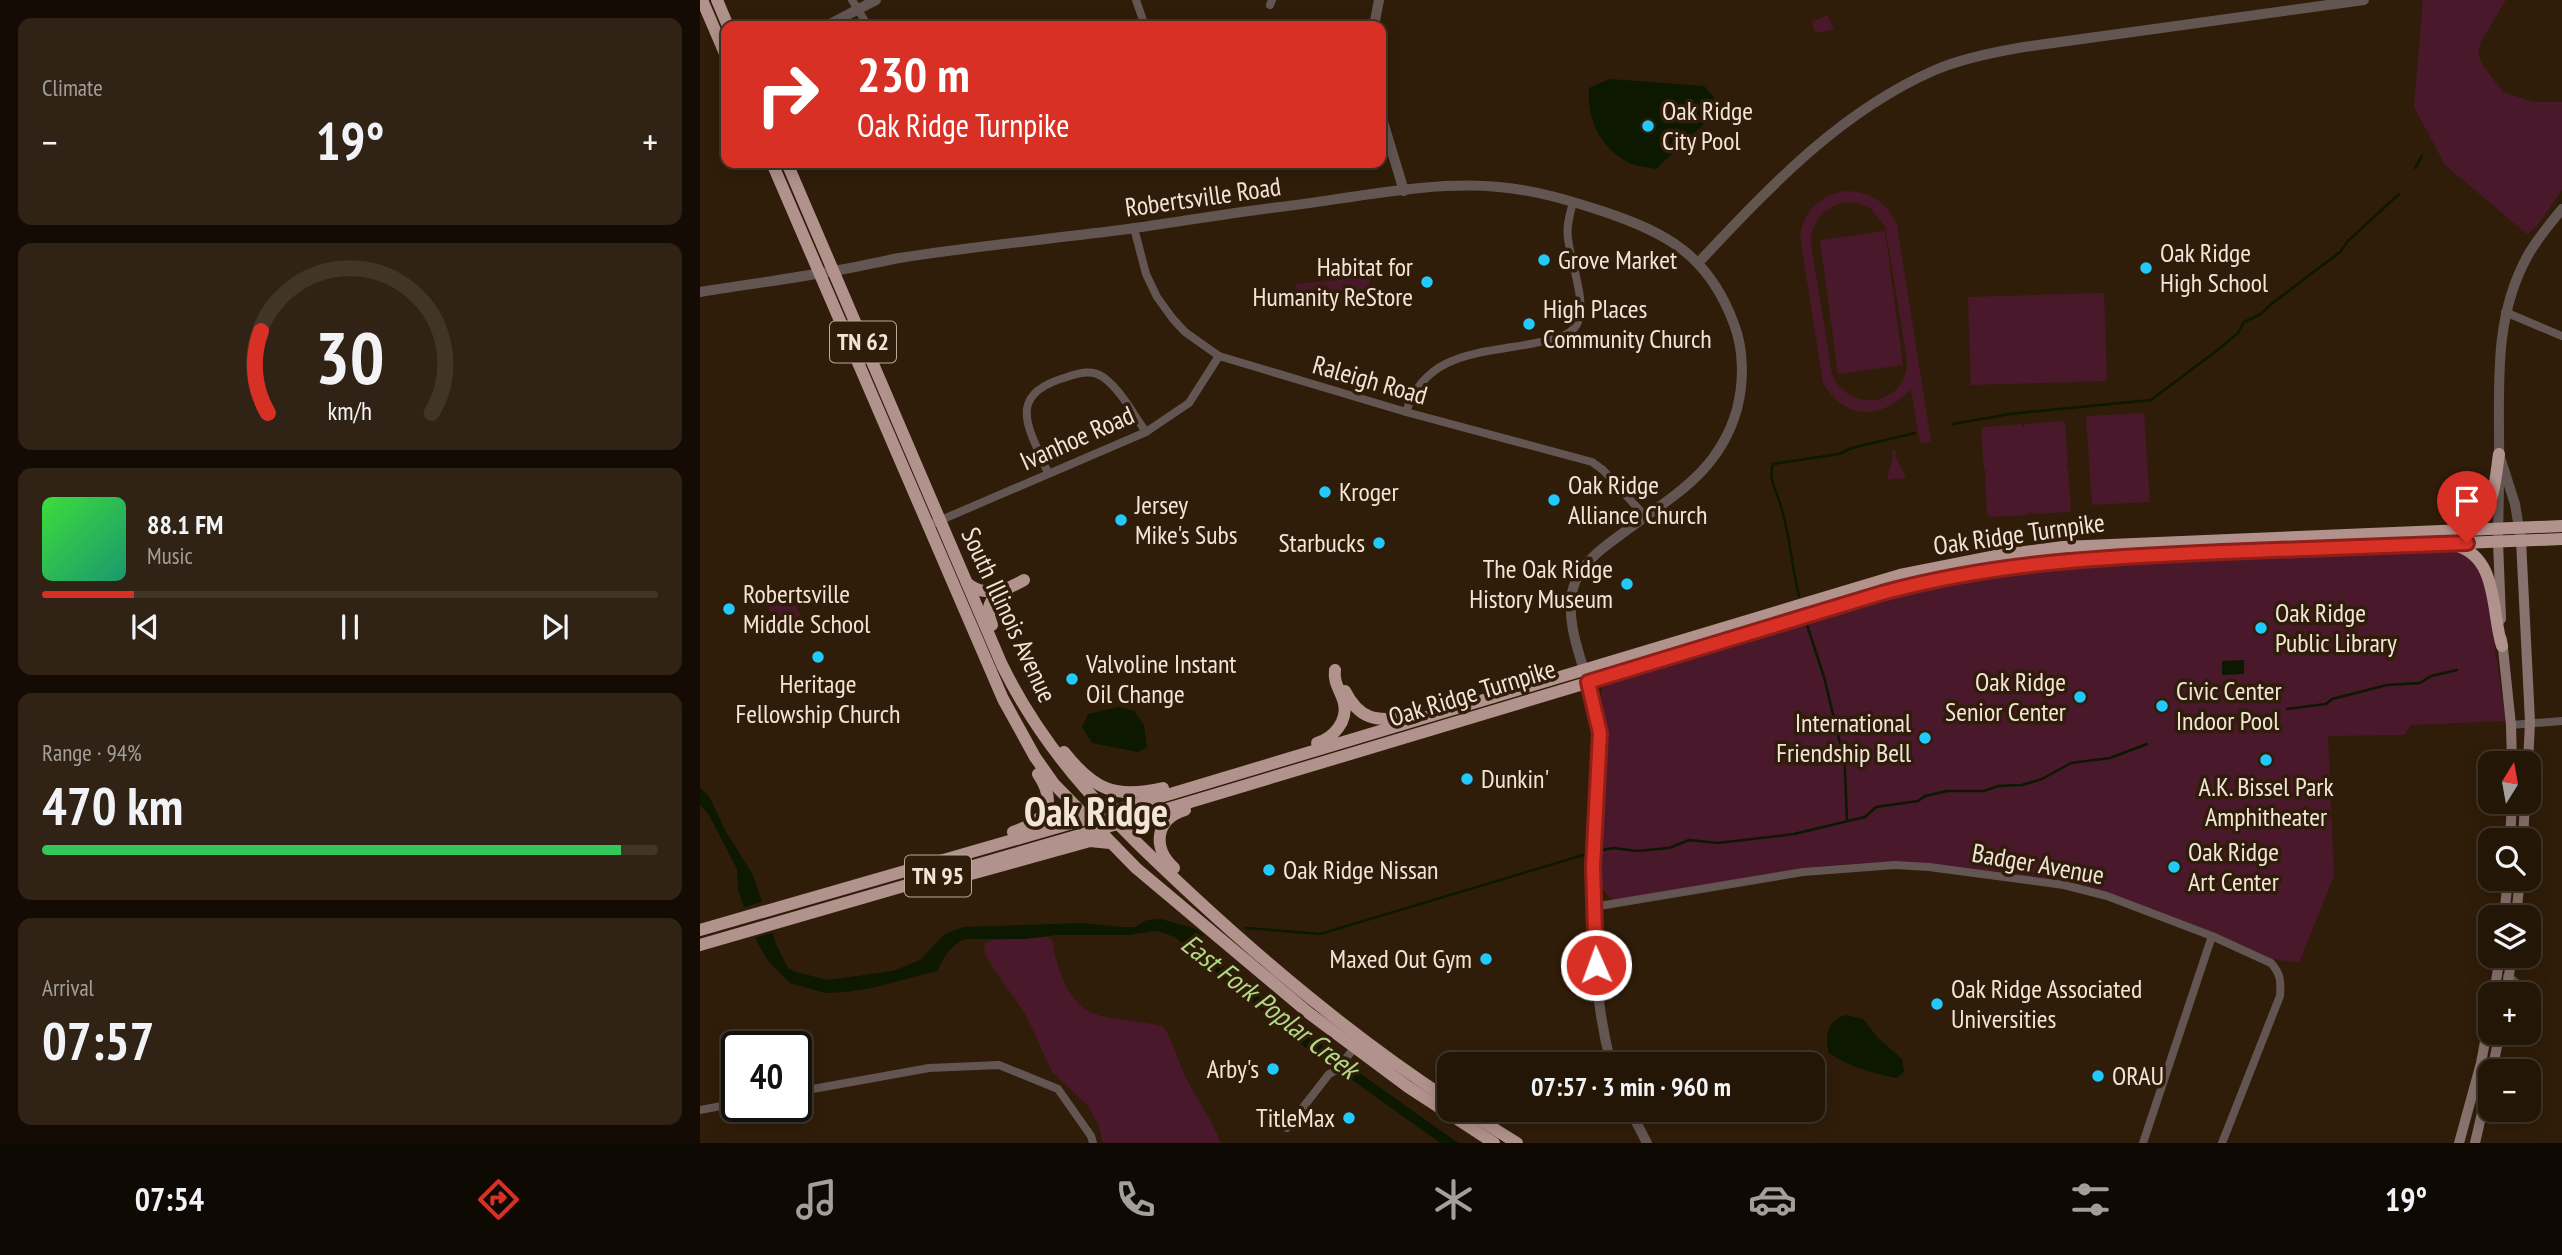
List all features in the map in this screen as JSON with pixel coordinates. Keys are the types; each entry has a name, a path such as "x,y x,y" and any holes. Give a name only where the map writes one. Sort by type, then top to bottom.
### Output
{"highway":[{"path":"702,0 721,44"},
{"path":"717,0 726,21"},
{"name":"TN 62","path":"774,168 998,690 1020,733 1055,784 1136,868 1352,1051 1494,1143"},
{"name":"South Illinois Avenue","path":"788,168 1016,693 1072,776 1111,818 1262,959 1361,1038 1437,1092"},
{"path":"2332,535 2361,527 2455,524 2478,520 2491,498 2499,454"},
{"name":"Oak Ridge Turnpike","path":"700,930 1086,819 1111,818 1239,787 1900,575 1958,562 2063,547 2332,535 2498,535 2562,526"},
{"name":"Oak Ridge Turnpike","path":"2520,534 2562,539"},
{"name":"Oak Ridge Turnpike","path":"700,945 1097,830 1111,818 1248,770 1491,698 1587,676 1920,583 2003,567 2093,558 2447,544 2498,535"},
{"path":"2447,544 2462,547 2477,559 2489,577 2502,646"},
{"path":"967,583 984,592 1024,580 995,596 989,603 987,612 1005,656 1016,693"},
{"path":"1032,719 1050,733 1083,774 1096,784 1110,790 1134,794 1248,770 1332,736 1345,708 1334,678 1335,670 1354,706 1364,715 1379,719 1405,717 1445,705 1491,698"},
{"path":"967,854 992,840 1035,823 1047,808 1048,790 1031,763 1020,733"},
{"path":"1207,909 1194,888 1166,860 1159,847 1160,837 1168,819 1175,813 1211,802 1239,787"},
{"path":"851,901 929,887 1090,841 1110,843"},
{"path":"1483,1122 1517,1143"}],"main road":[{"path":"2520,534 2530,722 2529,751"},
{"path":"2498,535 2502,646 2512,751"},
{"path":"2508,982 2510,968"},
{"path":"2459,1143 2484,1045"},
{"path":"2475,1143 2480,1122"}],"street":[{"path":"852,0 865,21"},
{"path":"837,21 876,0"},
{"path":"1136,0 1143,21"},
{"path":"1375,21 1378,0"},
{"path":"1699,262 1761,196 1832,133 1885,95 1936,70 1986,54 2024,47 2364,0"},
{"path":"1386,132 1404,191"},
{"name":"Robertsville Road","path":"700,292 897,259 1134,228 1204,216 1449,186 1495,186 1535,191 1573,202 1663,235 1699,262 1725,299 1737,333 1742,368 1737,408 1728,434 1716,456 1687,487 1597,552 1576,580 1573,591 1572,620 1600,733 1593,907 1598,999 1609,1052"},
{"path":"1406,412 1420,383 1445,362 1539,343 1568,334 1577,325 1581,312 1567,236 1573,202"},
{"path":"2498,535 2499,351 2505,312 2528,255 2562,209"},
{"name":"Raleigh Road","path":"1134,228 1146,274 1157,297 1185,332 1219,356 1406,412 1592,462 1603,470 1645,516"},
{"path":"2505,312 2562,336"},
{"name":"Ivanhoe Road","path":"928,526 1146,432 1189,403 1219,356"},
{"path":"1048,474 1027,421 1027,405 1029,397 1035,391 1065,377 1089,372 1101,375 1113,386 1146,432"},
{"path":"2499,454 2515,504 2520,534"},
{"path":"2511,725 2562,721"},
{"name":"Badger Avenue","path":"1593,907 1803,872 1895,865 2064,885 2107,896 2212,936 2271,963 2279,972 2280,996 2222,1143"},
{"path":"2143,1143 2212,936"},
{"path":"2508,977 2514,982"},
{"path":"1287,1128 1329,1074 1337,1070 1352,1051"},
{"path":"812,1089 929,1068 999,1065 1058,1089 1091,1136 1093,1143"},
{"path":"700,1110 721,1106"},
{"path":"1636,1122 1647,1143"}],"shaded area":[{"path":"2423,0 2506,0 2481,41 2478,53 2484,67 2503,92 2533,102 2562,102 2562,190 2537,226 2527,234 2445,165 2414,107"},
{"path":"1827,15 1834,29 1815,33 1812,22"},
{"path":"1836,193 1862,193 1877,199 1897,225 1931,441 1920,443 1911,389 1889,406 1865,412 1843,405 1823,383 1800,237 1805,220 1814,206","holes":["1859,203 1870,208 1885,226 1907,360 1905,375 1898,387 1876,400 1851,396 1840,387 1832,374 1811,244 1816,222 1825,212 1837,204"]},
{"path":"1885,231 1903,365 1838,374 1820,240"},
{"path":"1369,277 1371,299 1298,306 1296,284"},
{"path":"2104,293 2107,381 1971,385 1968,297"},
{"path":"2144,413 2150,502 2092,505 2086,416"},
{"path":"2062,421 2065,424 2071,508 2069,512 2029,512 2027,515 1990,517 1987,514 1987,472 1984,470 1981,430 1984,427 2021,424 2023,427 2026,424"},
{"path":"1891,451 1896,451 1895,456 1906,478 1887,480 1893,456"},
{"path":"2450,547 2464,552 2483,572 2506,721 2411,725 2404,735 2328,736 2334,876 2299,963 2272,959 2199,927 2107,892 2072,883 1908,863 1861,863 1802,868 1621,900 1610,898 1600,886 1599,854 1608,740 1601,699 1602,688 1609,680 1924,586 2003,571 2082,563"},
{"path":"790,595 805,625 775,638 768,601"},
{"path":"1046,937 1052,940 1065,984 1078,1003 1087,1010 1106,1017 1162,1026 1166,1030 1187,1080 1221,1143 1103,1143 1099,1126 1088,1106 1052,1072 1026,1015 984,952 985,943 992,940"}],"water":[{"name":"Oak Ridge City Pool","path":"1610,79 1704,86 1714,97 1711,117 1656,169 1631,164 1607,146 1592,119 1589,88"},
{"path":"2244,660 2244,674 2222,675 2222,661"},
{"path":"1119,707 1134,711 1144,725 1147,747 1138,752 1092,743 1082,727 1088,714"},
{"name":"East Fork Poplar Creek","path":"700,788 709,796 725,830 753,875 776,944 788,968 796,972 828,980 893,971 920,960 945,934 963,927 1082,923 1135,927 1147,920 1161,919 1196,929 1204,935 1199,939 1210,954 1236,978 1317,1041 1459,1143 1440,1143 1348,1077 1348,1074 1332,1062 1324,1063 1175,937 1157,931 1128,935 965,939 951,948 937,971 872,988 825,993 790,983 768,961 758,944 738,890 737,869 709,815 700,805"},
{"path":"1846,1015 1863,1019 1878,1038 1902,1059 1904,1072 1896,1078 1879,1074 1853,1066 1829,1053 1827,1035 1831,1024"}],"pier":[{"path":"765,901 776,932 753,938 744,907"}],"waterway":[{"path":"2415,168 2422,156"},
{"path":"1953,424 2010,414 2151,400 2219,349 2238,333 2244,322 2261,314 2340,252 2348,241 2399,194"},
{"path":"1799,596 1786,524 1773,482 1773,464 1839,454 1852,448 1915,433"},
{"path":"1807,625 1844,750 1847,819"},
{"path":"2287,709 2326,704 2332,699 2387,685 2420,683 2431,676 2457,670"},
{"path":"1597,851 1613,848 1637,851 1669,848 1689,840 1718,843 1794,834 1865,817 1876,807 1918,801 1925,796 1947,791 1984,791 1998,786 2022,785 2042,779 2071,763 2110,758 2147,744"},
{"path":"1246,928 1320,934 1590,853"}],"place":[{"name":"Oak Ridge City Pool","path":"1648,126"},
{"name":"Grove Market","path":"1544,260"},
{"name":"Oak Ridge High School","path":"2146,268"},
{"name":"Habitat for Humanity ReStore","path":"1427,282"},
{"name":"High Places Community Church","path":"1529,324"},
{"name":"Kroger","path":"1325,492"},
{"name":"Oak Ridge Alliance Church","path":"1554,500"},
{"name":"Jersey Mike's Subs","path":"1121,520"},
{"name":"Starbucks","path":"1379,543"},
{"name":"The Oak Ridge History Museum","path":"1627,584"},
{"name":"Robertsville Middle School","path":"729,609"},
{"name":"Oak Ridge Public Library","path":"2261,628"},
{"name":"Heritage Fellowship Church","path":"818,657"},
{"name":"Valvoline Instant Oil Change","path":"1072,679"},
{"name":"Oak Ridge Senior Center","path":"2080,697"},
{"name":"Civic Center Indoor Pool","path":"2162,706"},
{"name":"International Friendship Bell","path":"1925,738"},
{"name":"A.K. Bissel Park Amphitheater","path":"2266,760"},
{"name":"Dunkin'","path":"1467,779"},
{"name":"Oak Ridge Art Center","path":"2174,867"},
{"name":"Oak Ridge Nissan","path":"1269,870"},
{"name":"Maxed Out Gym","path":"1486,959"},
{"name":"Oak Ridge Associated Universities","path":"1937,1004"},
{"name":"Arby's","path":"1273,1069"},
{"name":"ORAU","path":"2098,1076"},
{"name":"TitleMax","path":"1349,1118"}],"district":[{"name":"Oak Ridge","path":"1096,812"}],"route":[{"path":"1596,965 1593,867 1601,756 1599,721 1588,682 1882,593 2003,567 2050,561 2162,554 2467,543"}]}
